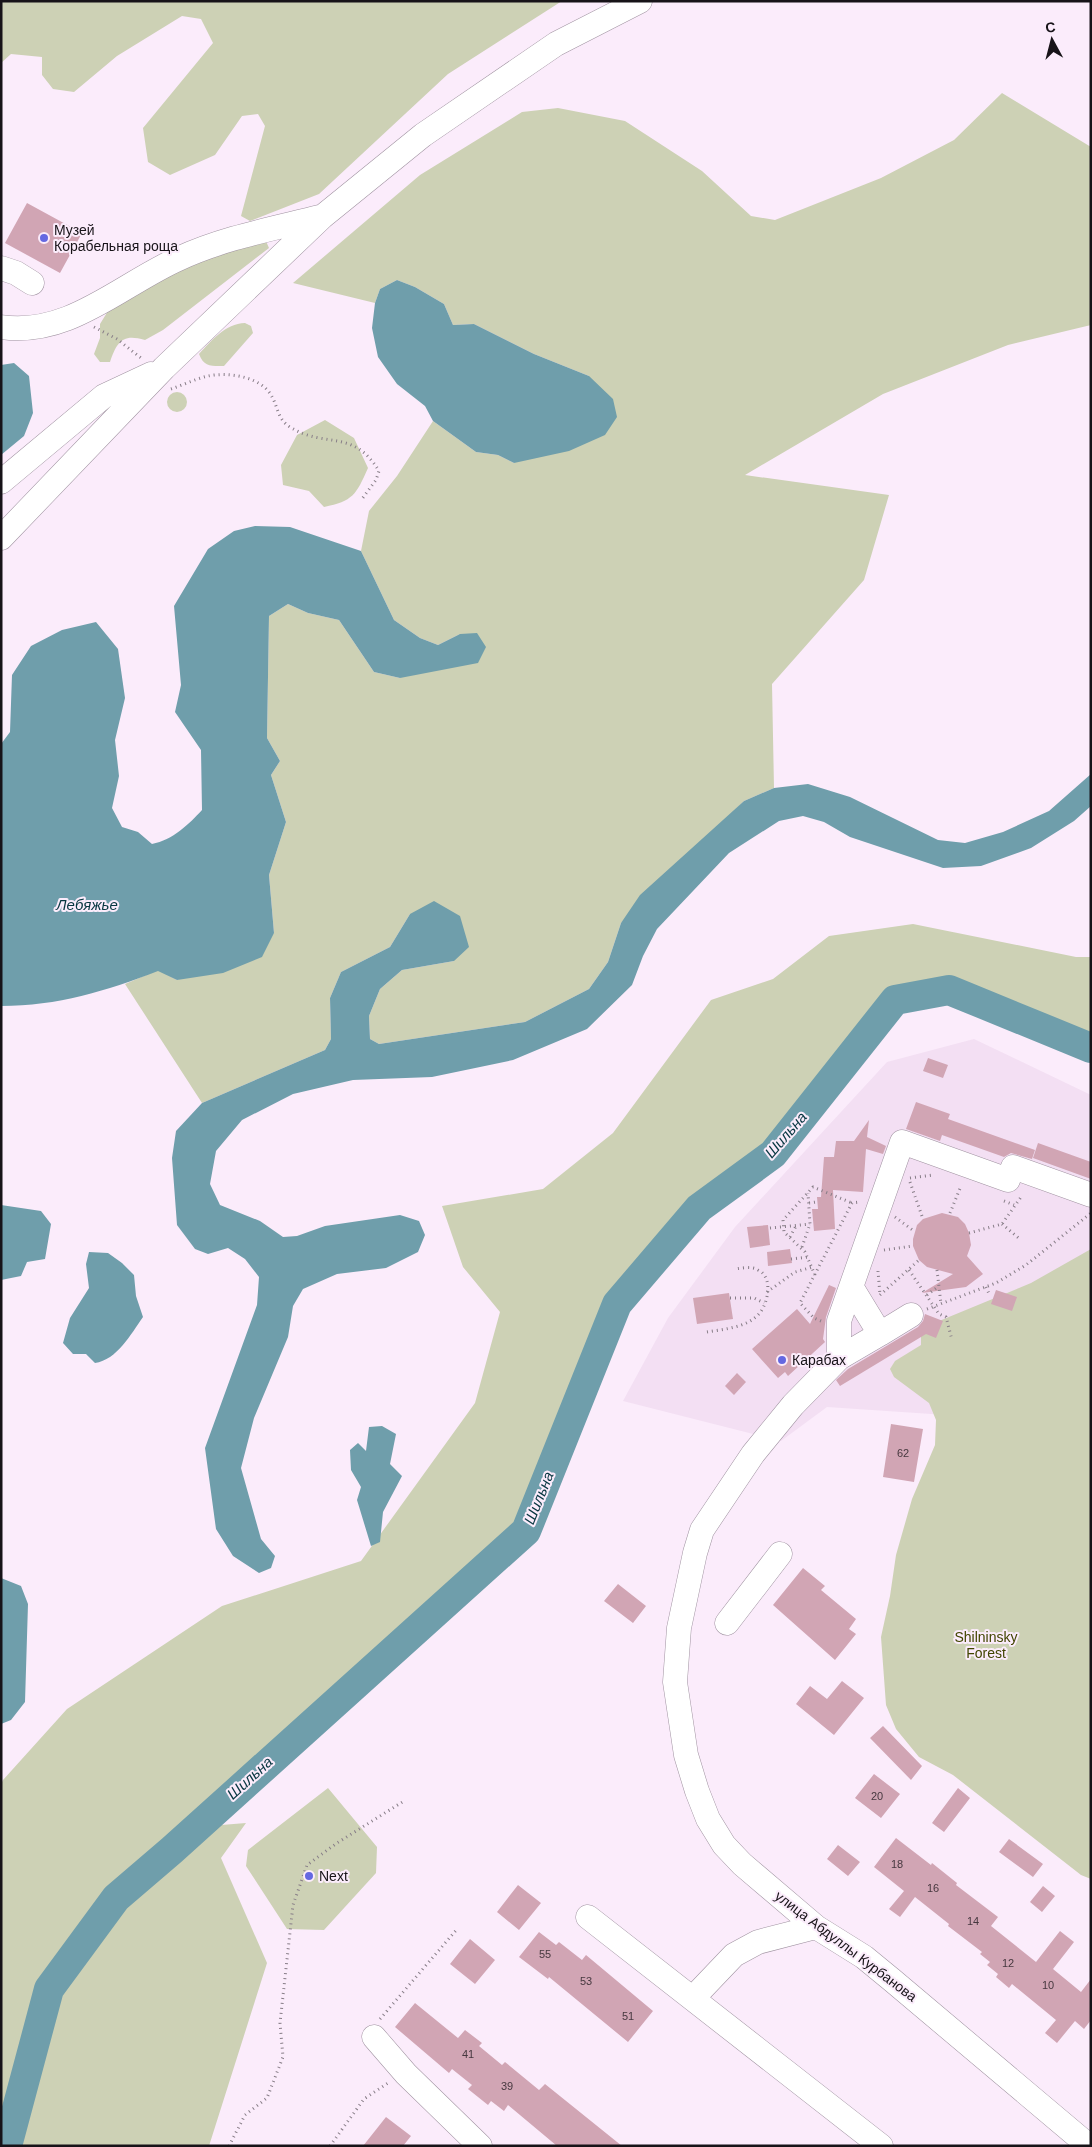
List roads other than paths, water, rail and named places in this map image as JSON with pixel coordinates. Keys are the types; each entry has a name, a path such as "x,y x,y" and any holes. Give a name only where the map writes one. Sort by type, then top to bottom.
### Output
{"street":[{"path":"1,538 164,368 322,217 438,124 556,44 640,1"},
{"path":"1,327 44,327 70,318 178,259 220,242 322,217"},
{"path":"1,268 16,273 32,283"},
{"path":"1,482 104,396 164,368"},
{"path":"839,1358 839,1321 865,1297 892,1208 902,1142 1007,1194 1013,1167 1091,1195"},
{"path":"865,1297 880,1334"},
{"name":"улица Абдуллы Курбанова","path":"911,1315 839,1358 774,1426 702,1530 695,1553 676,1652 675,1682 686,1755 708,1819 724,1845 742,1864 816,1927 878,1968 1090,2146"},
{"path":"727,1622 780,1554"},
{"path":"588,1917 881,2146"},
{"path":"693,1998 734,1955 758,1942 816,1927"},
{"path":"374,2037 406,2074 480,2146"}],"water":[{"path":"397,280 415,287 444,304 453,325 474,324 534,354 589,376 613,399 617,417 605,435 569,451 514,463 498,455 476,452 433,421 425,406 397,384 378,357 372,328 375,303 380,289"},
{"path":"14,363 29,376 33,413 24,436 1,455 1,365"},
{"name":"Лебяжье","path":"255,526 290,527 361,551 394,620 420,638 438,645 460,634 477,633 486,647 478,663 400,678 374,672 339,620 308,613 288,604 269,616 267,738 280,761 271,775 286,822 269,875 274,933 262,957 223,973 177,980 158,971 120,985 81,996 42,1003 1,1006 1,744 10,732 12,675 31,646 62,630 96,622 118,649 125,698 115,740 119,776 112,808 122,827 138,832 152,844 174,835 202,810 201,750 175,712 181,685 174,606 208,549 234,531"},
{"path":"1091,774 1091,806 1074,821 1031,848 981,866 943,868 850,837 824,822 803,816 779,821 729,853 657,929 643,956 632,985 587,1029 513,1060 432,1077 353,1080 293,1094 242,1120 216,1151 210,1184 220,1205 260,1221 283,1237 297,1236 325,1226 400,1215 419,1221 425,1235 418,1252 386,1268 337,1274 303,1289 293,1306 288,1337 254,1418 241,1468 261,1539 275,1556 271,1568 259,1573 233,1556 216,1529 205,1448 257,1305 259,1277 245,1259 228,1248 208,1254 195,1249 177,1225 172,1158 176,1131 202,1103 325,1050 331,1039 330,998 341,972 390,947 410,914 434,901 460,916 469,947 454,961 402,970 380,989 369,1016 370,1039 379,1044 525,1022 589,989 608,962 621,923 640,895 744,801 774,788 808,784 850,797 938,840 965,843 1003,832 1049,811"},
{"path":"1,1205 41,1211 51,1224 45,1259 27,1262 21,1276 1,1280"},
{"path":"89,1252 108,1253 134,1275 136,1296 143,1317 117,1352 103,1361 95,1363 86,1354 73,1354 63,1343 70,1318 89,1288 86,1264"},
{"path":"382,1426 396,1434 390,1464 402,1476 383,1512 380,1542 371,1546 357,1500 361,1487 351,1470 350,1450 358,1443 366,1451 369,1427"},
{"path":"1,1578 21,1586 28,1604 25,1702 11,1720 1,1724"}],"waterway":[{"name":"Шильна","path":"7,2146 49,1989 116,1898 172,1850 526,1531 617,1304 699,1208 773,1154 895,1000 949,990 1091,1048"}],"place":[{"name":"Музей Корабельная роща","path":"44,238"},
{"name":"Карабах","path":"782,1360"},
{"name":"Next","path":"309,1876"}],"park label":[{"name":"Shilninsky Forest","path":"986,1645"}]}
